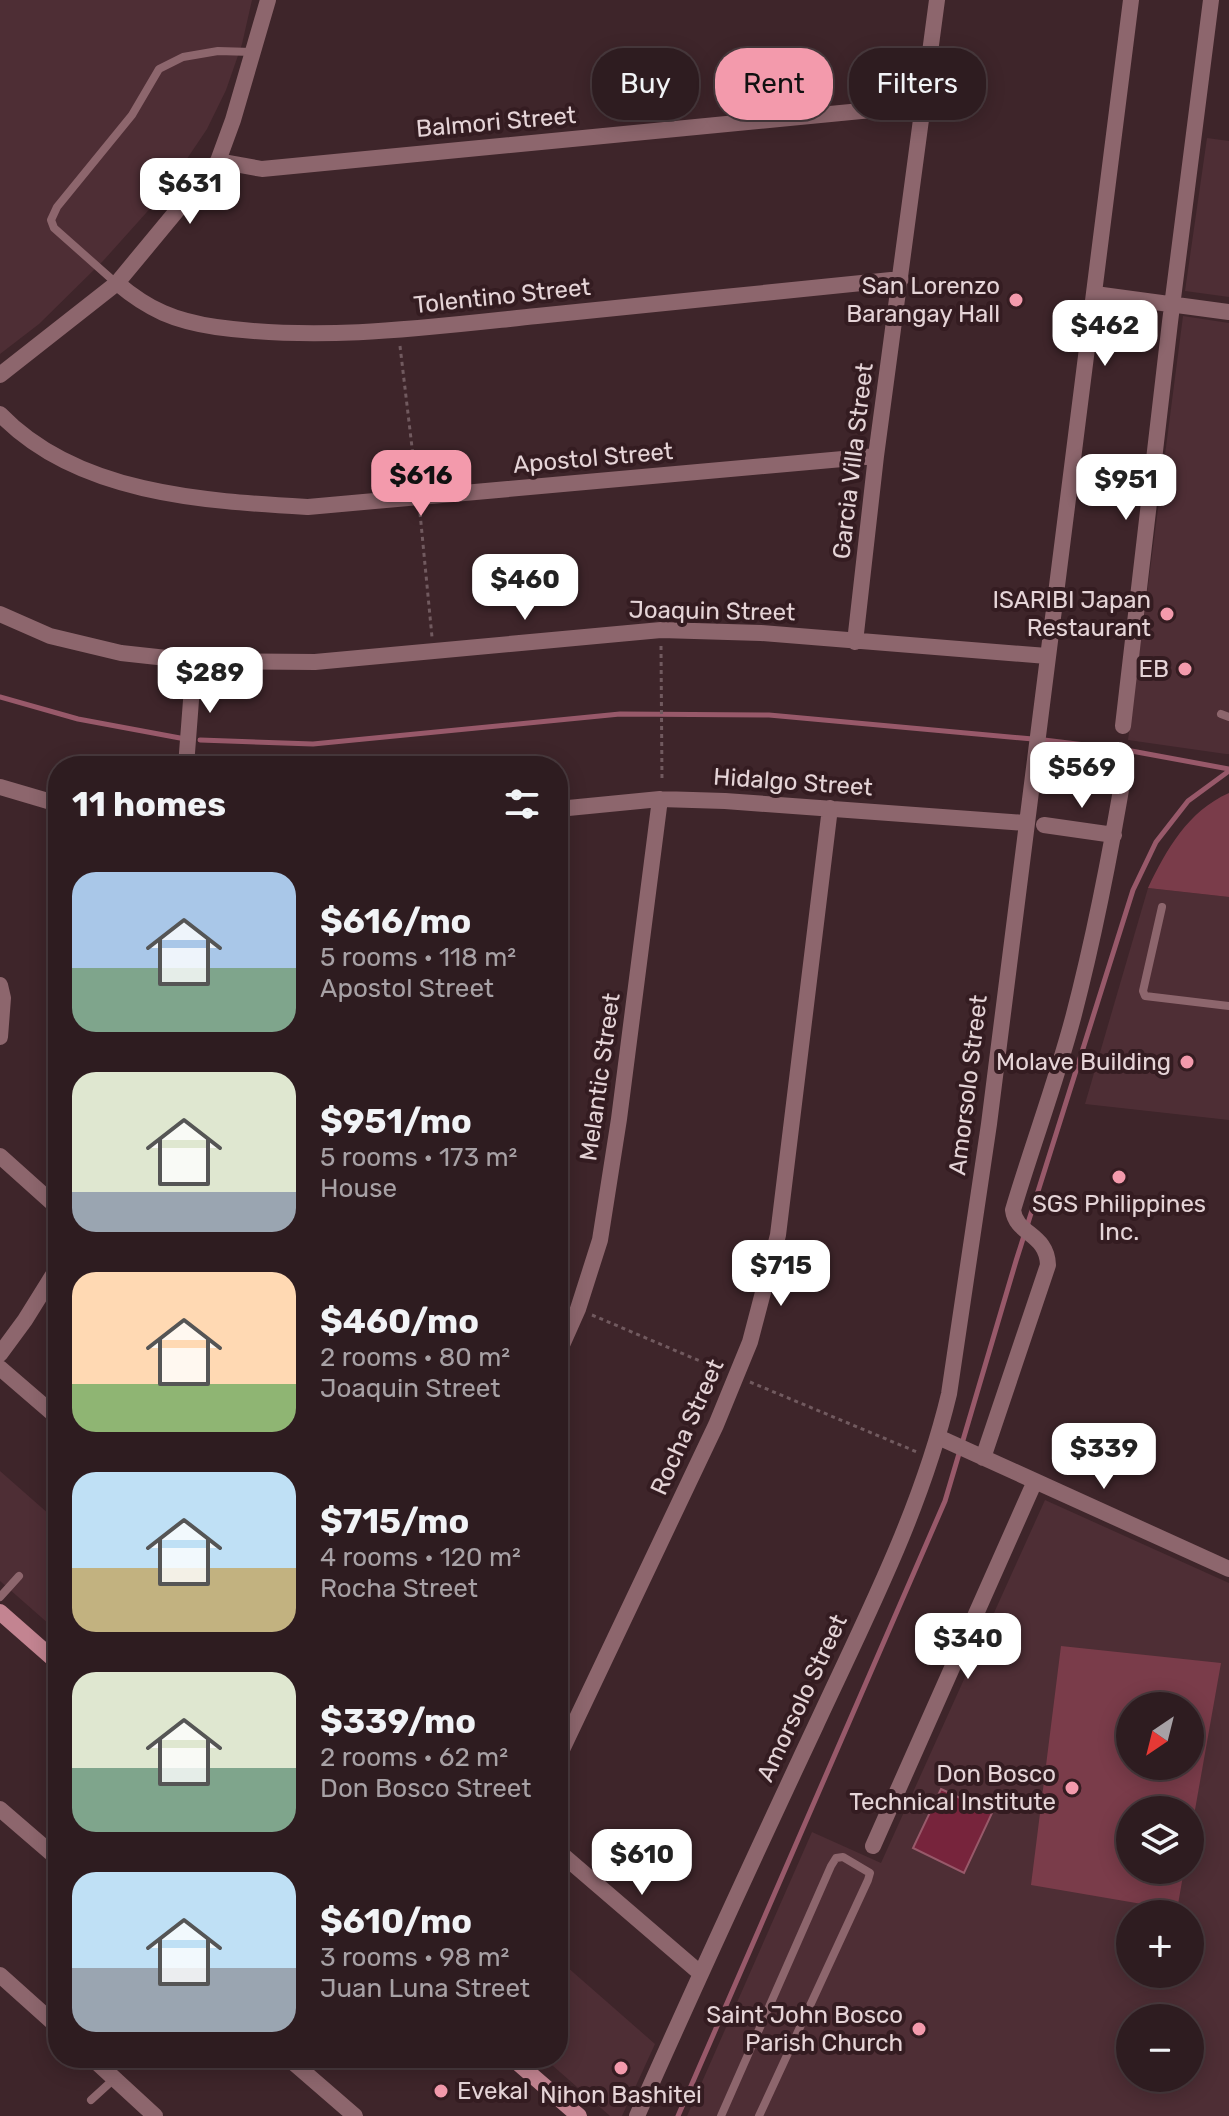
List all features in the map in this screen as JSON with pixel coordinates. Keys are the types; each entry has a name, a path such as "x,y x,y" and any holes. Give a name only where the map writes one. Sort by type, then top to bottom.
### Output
{"main road":[{"path":"0,1612 48,1654"},
{"path":"524,2068 579,2116"},
{"path":"555,2094 572,2116"}],"street":[{"path":"0,375 117,283 218,161 268,0"},
{"name":"Garcia Villa Street","path":"931,48 937,0"},
{"name":"Amorsolo Street","path":"637,2116 700,1973 900,1546 938,1437 949,1394 989,1124 1131,0"},
{"path":"1123,726 1211,0"},
{"name":"Balmori Street","path":"218,161 262,169 849,112"},
{"name":"Garcia Villa Street","path":"855,642 876,456 921,120"},
{"name":"Tolentino Street","path":"117,283 148,308 172,317 214,327 296,333 398,330 901,279"},
{"path":"1095,294 1229,312"},
{"name":"Apostol Street","path":"0,414 18,432 48,453 100,476 142,487 236,503 308,507 876,456"},
{"name":"Joaquin Street","path":"0,614 50,636 78,643 121,653 194,661 315,662 661,630 761,633 1047,656"},
{"path":"187,756 194,661"},
{"path":"983,1458 1048,1265 1048,1254 1042,1242 1018,1223 1013,1210 1072,1022 1093,940 1125,766"},
{"path":"0,787 48,801"},
{"name":"Hidalgo Street","path":"568,808 660,799 1025,823"},
{"name":"Melantic Street","path":"568,1332 600,1240 619,1119 660,799"},
{"name":"Rocha Street","path":"568,1737 737,1377 759,1313 778,1235 830,808"},
{"path":"1044,825 1114,835"},
{"path":"0,985 3,998 0,1037"},
{"path":"0,1156 48,1199"},
{"path":"0,1354 48,1283"},
{"path":"0,1368 48,1409"},
{"path":"938,1437 1229,1569"},
{"path":"873,1846 1035,1481"},
{"path":"0,1809 48,1850"},
{"path":"568,1860 700,1973"},
{"path":"0,1975 48,2018"},
{"path":"102,2068 155,2116"},
{"path":"300,2068 355,2116"}],"lane":[{"path":"117,283 54,228 51,220 57,207 132,115 159,69 183,57 218,51 253,52"},
{"path":"1162,907 1143,991 1145,996 1229,1006"},
{"path":"0,1597 19,1576"},
{"path":"721,2116 831,1866 836,1858 843,1857 870,1873 868,1880 759,2116"},
{"path":"91,2100 114,2079"}],"path":[{"path":"660,799 661,630"},
{"path":"578,1309 931,1458"}],"shaded area":[{"path":"0,0 252,0 242,44 226,90 207,129 164,193 103,261 39,324 0,354"},
{"path":"1207,138 1229,141 1229,297 1185,291"},
{"path":"1183,316 1229,323 1229,754 1128,740"},
{"path":"1229,793 1229,897 1148,888 1162,860 1190,821"},
{"path":"1148,888 1229,897 1229,1120 1085,1104"},
{"path":"0,1471 48,1513 48,1623 0,1581"},
{"name":"Don Bosco Technical Institute","path":"1045,1500 1229,1583 1229,2116 687,2116 812,1832 881,1863"},
{"path":"1061,1646 1221,1663 1204,1759 1204,1692 1116,1692 1116,1780 1200,1780 1197,1796 1116,1796 1116,1884 1182,1884 1179,1900 1119,1900 1031,1885"},
{"path":"941,1789 992,1813 964,1873 913,1848"},
{"path":"568,1968 655,2044 622,2116 610,2116 555,2068 568,2068"}],"waterway":[{"path":"0,697 78,719 180,738"},
{"path":"200,740 313,744 620,714 769,715 1044,740 1126,750 1229,769"},
{"path":"678,2116 945,1501 1016,1261 1133,890 1156,842 1188,801 1229,771"}],"place":[{"name":"San Lorenzo Barangay Hall","path":"1016,300"},
{"name":"ISARIBI Japan Restaurant","path":"1167,614"},
{"name":"EB","path":"1185,669"},
{"name":"Molave Building","path":"1187,1062"},
{"name":"SGS Philippines Inc.","path":"1119,1177"},
{"name":"Don Bosco Technical Institute","path":"1072,1788"},
{"name":"Saint John Bosco Parish Church","path":"919,2029"},
{"name":"Nihon Bashitei","path":"621,2068"},
{"name":"Evekal","path":"441,2091"}]}
